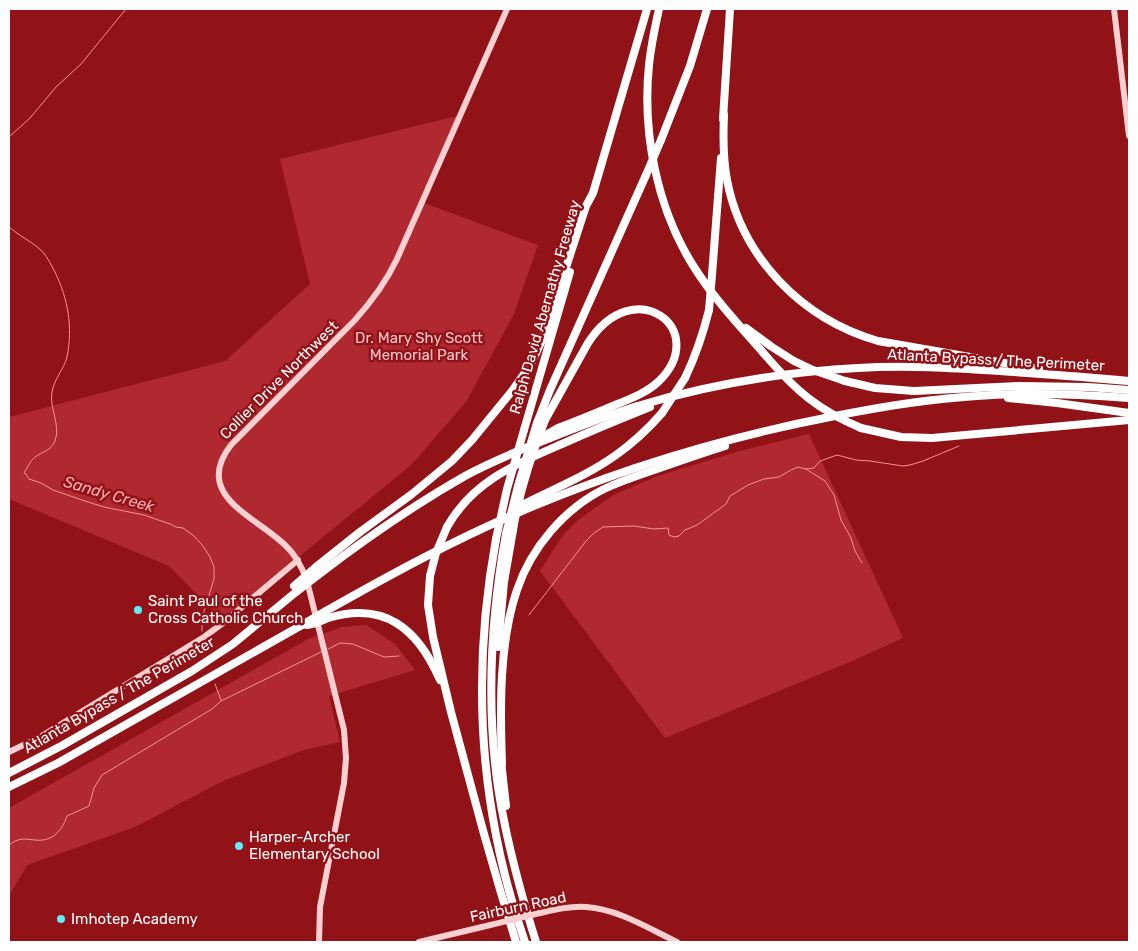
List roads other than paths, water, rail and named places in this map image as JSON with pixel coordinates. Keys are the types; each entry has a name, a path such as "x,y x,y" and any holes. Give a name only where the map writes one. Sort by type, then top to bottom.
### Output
{"highway":[{"path":"317,571 360,532 412,494 452,461 472,440 512,391 538,352 586,206 593,193 647,9"},
{"path":"659,9 650,53 648,91 649,131 656,172 667,210 681,243 701,278 726,310 792,386 812,402 836,417 861,428 901,437 932,438 1129,420"},
{"path":"536,942 516,875 498,786 492,714 493,635 498,586 518,486 537,423 661,140 690,66 708,9"},
{"path":"513,515 526,503 617,455 639,436 662,413 685,378 698,348 709,310 730,9"},
{"path":"724,116 726,169 730,190 740,221 766,266 786,289 810,309 828,321 851,332 878,341 1005,362 1071,376"},
{"name":"Ralph David Abernathy Freeway","path":"524,942 512,905 490,805 482,699 486,598 507,490 593,193"},
{"path":"514,452 558,428 641,394 658,382 676,356 676,338 671,326 659,314 643,309 635,309 625,311 606,322 595,333 545,420 534,450 510,532 498,651 498,713 507,814 516,875"},
{"path":"726,310 749,331 794,361 845,381 875,388 914,391 1020,386 1129,390"},
{"name":"Atlanta Bypass / The Perimeter","path":"9,772 63,746 192,671 233,644 282,605 295,589 317,571 430,497 514,452 611,414 725,384 762,378 860,368 957,368 1129,381"},
{"name":"Atlanta Bypass / The Perimeter","path":"9,787 93,744 301,626 316,623 418,560 513,515 638,467 709,445 781,427 901,404 976,396 1042,393 1129,398"},
{"path":"516,942 500,893 451,712 433,636 429,616 429,591 430,576 436,553 455,514 482,486 503,471 597,428 680,395"},
{"path":"976,396 1057,403 1129,413"},
{"path":"502,764 501,732 504,657 511,614 517,589 525,571 539,546 553,529 572,510 604,489 781,427"},
{"path":"327,615 368,613 386,618 406,629 418,642 430,660 440,680 451,712"}],"main road":[{"name":"Collier Drive Northwest","path":"319,942 320,907 344,783 346,758 344,730 307,581 298,560 283,543 230,501 222,489 218,474 224,453 231,445 355,320 370,304 380,289 393,266 507,9"},
{"path":"1114,9 1129,136"},
{"path":"9,752 40,737 204,637 298,560"},
{"name":"Fairburn Road","path":"419,942 540,913 572,907 586,907 605,910 625,917 676,942"}],"waterway":[{"path":"9,137 30,118 56,87 81,64 126,9"},
{"name":"Sandy Creek","path":"9,227 43,252 55,272 63,292 69,324 67,357 52,392 52,404 57,429 55,441 49,449 33,459 24,473 29,479 53,490 104,507 144,515 183,528 194,536 203,546 214,567 214,579 202,618 202,631"},
{"path":"806,469 814,468 820,461 837,455 856,460 903,466 910,465 959,446"},
{"path":"529,615 586,541 603,527 668,528 669,535 679,536 685,530 697,525 726,504 730,496 748,485 764,479 779,477 798,467 806,469 825,481 834,495 841,520 862,563"},
{"path":"328,649 340,643 353,644 384,657 399,656"},
{"name":"Sandy Creek","path":"9,845 22,839 41,840 56,834 67,816 89,806 94,788 102,775 212,709 221,701 321,652"},
{"name":"Sandy Creek","path":"215,684 221,700"}],"place":[{"name":"Saint Paul of the Cross Catholic Church","path":"138,610"},
{"name":"Harper-Archer Elementary School","path":"239,846"},
{"name":"Imhotep Academy","path":"61,919"}],"park label":[{"name":"Dr. Mary Shy Scott Memorial Park","path":"419,346"}]}
